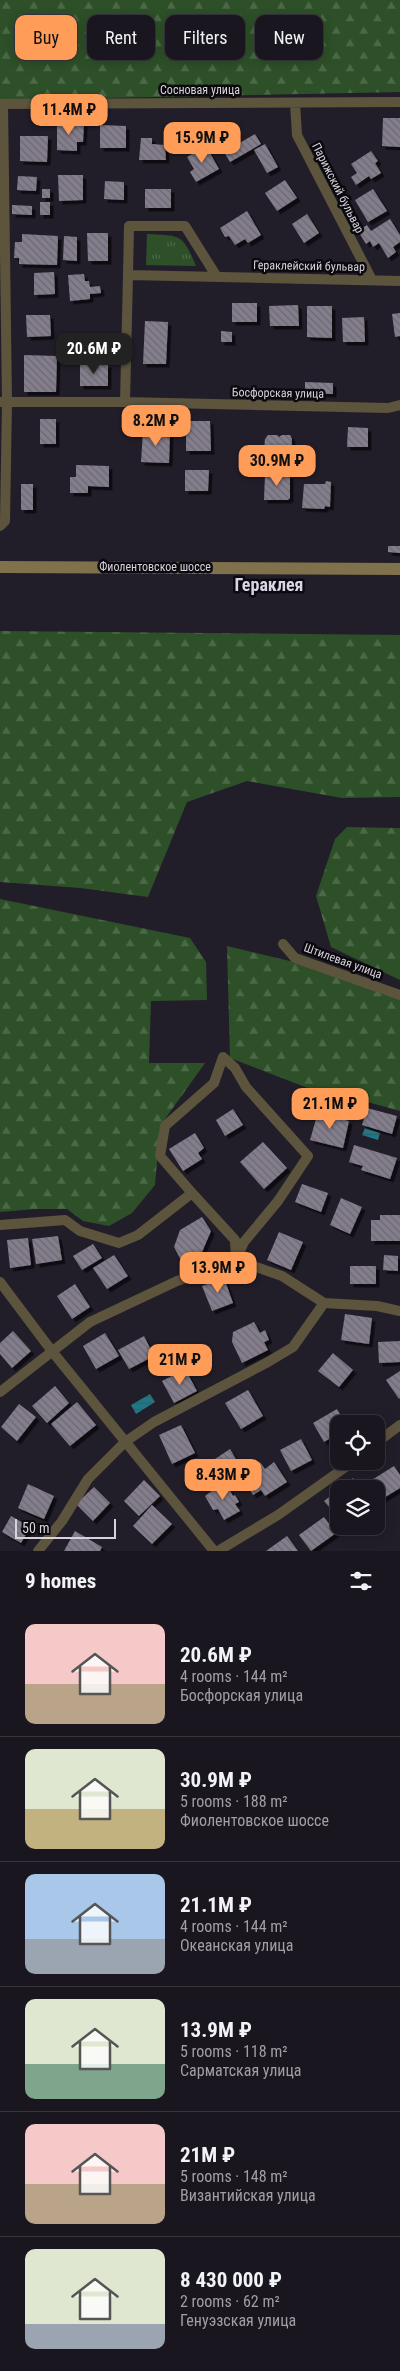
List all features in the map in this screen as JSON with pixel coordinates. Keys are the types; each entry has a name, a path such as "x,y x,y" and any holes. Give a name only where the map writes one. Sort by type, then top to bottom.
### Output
{"main road":[{"name":"Фиолентовское шоссе","path":"0,567 400,569"}],"street":[{"name":"Сосновая улица","path":"2,104 400,102"},
{"path":"0,526 5,521 2,104"},
{"name":"Парижский бульвар","path":"295,104 297,135 372,280"},
{"path":"125,402 129,226 185,226 217,277"},
{"name":"Гераклейский бульвар","path":"128,275 400,281"},
{"name":"Босфорская улица","path":"3,402 125,402 388,408 400,405"},
{"name":"Штилевая улица","path":"283,944 295,958 400,994"},
{"path":"223,1056 235,1068 246,1087 308,1156 278,1201 244,1242 236,1260 235,1240 160,1156 165,1126 214,1083 223,1056"},
{"path":"0,1225 65,1220 80,1231 119,1243 138,1235 192,1193"},
{"path":"0,1392 52,1350 96,1319 177,1280 236,1260 282,1276 324,1303 377,1306 400,1311"},
{"path":"0,1282 124,1442 216,1551 278,1515 341,1470"},
{"path":"38,1551 62,1521 88,1480 124,1442 154,1422 293,1347 324,1303"},
{"path":"385,1436 400,1425"}],"green space":[{"path":"0,0 400,0 400,92 0,100"},
{"path":"147,234 179,238 187,247 196,266 146,265"},
{"path":"0,631 400,635 400,797 342,798 247,781 187,802 148,897 80,888 0,882"},
{"path":"347,827 400,828 400,980 331,947 316,896 335,839"},
{"path":"0,899 190,938 206,962 207,1000 151,1001 149,1063 205,1063 160,1126 155,1185 132,1213 109,1226 83,1221 67,1209 0,1212"},
{"path":"227,946 294,962 400,994 400,1111 357,1099 318,1092 230,1058"}],"water":[{"path":"365,1128 380,1133 378,1140 362,1135"},
{"path":"150,1394 155,1402 136,1414 131,1405"}],"building":[{"path":"383,118 400,118 400,147 382,146"},
{"path":"57,123 84,123 83,142 77,142 77,151 57,150"},
{"path":"100,125 126,126 126,148 100,148"},
{"path":"255,134 261,144 230,162 224,152"},
{"path":"20,136 48,136 47,162 20,161"},
{"path":"141,138 152,138 152,144 165,145 166,160 139,160"},
{"path":"265,144 278,167 267,173 254,150"},
{"path":"206,146 219,169 196,182 190,172 194,169 187,157"},
{"path":"371,151 378,161 375,163 381,173 371,179 369,176 356,185 351,177 357,173 351,164"},
{"path":"58,175 83,175 83,200 59,201"},
{"path":"18,176 37,177 36,191 17,190"},
{"path":"285,180 297,198 277,211 265,193"},
{"path":"105,181 124,182 124,200 104,199"},
{"path":"42,189 50,189 50,198 42,198"},
{"path":"145,189 171,189 171,208 145,208"},
{"path":"373,189 387,211 368,222 355,200"},
{"path":"40,202 50,202 50,215 40,215"},
{"path":"12,205 32,206 32,215 12,214"},
{"path":"247,211 261,235 248,243 245,239 235,245 229,236 225,237 220,228"},
{"path":"307,214 319,233 304,243 292,224"},
{"path":"390,219 400,235 400,242 393,247 396,252 388,258 379,243 373,247 370,241 366,244 358,231 367,225 371,231"},
{"path":"87,233 108,233 108,261 88,261"},
{"path":"22,234 58,236 57,265 19,264 19,258 14,258 15,242 22,242"},
{"path":"64,236 77,237 77,261 63,260"},
{"path":"54,272 55,294 34,295 34,273"},
{"path":"84,274 85,281 89,281 90,287 100,286 101,293 90,294 90,299 70,301 68,275"},
{"path":"232,303 257,303 257,322 232,322"},
{"path":"298,305 299,326 270,326 269,306"},
{"path":"307,306 332,306 332,338 307,337"},
{"path":"400,313 400,336 395,337 392,314"},
{"path":"26,315 50,315 51,336 27,337"},
{"path":"364,317 365,342 343,342 342,318"},
{"path":"145,321 168,322 166,364 143,364"},
{"path":"221,331 232,332 232,342 221,342"},
{"path":"24,355 57,356 56,392 24,392"},
{"path":"108,364 108,386 80,386 80,365"},
{"path":"305,382 333,383 333,394 305,393"},
{"path":"40,419 56,419 56,444 40,444"},
{"path":"186,421 210,421 211,451 186,451"},
{"path":"348,427 368,428 368,447 347,447"},
{"path":"143,431 170,432 169,463 141,462"},
{"path":"268,435 277,435 279,437 290,435 292,439 291,462 263,461 265,439"},
{"path":"76,465 109,466 109,487 88,486 88,493 70,493 70,477 76,477"},
{"path":"185,470 209,470 208,491 185,491"},
{"path":"265,474 290,475 290,498 288,500 264,500"},
{"path":"326,481 331,482 330,507 325,506 324,509 302,508 304,484 325,484"},
{"path":"21,484 33,484 33,510 21,510"},
{"path":"388,546 400,546 400,553 388,552"},
{"path":"367,1108 397,1116 392,1134 362,1125"},
{"path":"233,1109 243,1125 225,1136 216,1120"},
{"path":"318,1112 349,1121 343,1148 310,1140"},
{"path":"195,1133 204,1148 198,1153 202,1159 183,1171 169,1149"},
{"path":"263,1142 287,1168 264,1189 240,1162"},
{"path":"354,1145 397,1158 390,1179 361,1170 363,1166 349,1162"},
{"path":"302,1184 328,1193 321,1212 295,1202"},
{"path":"341,1198 362,1207 350,1234 330,1225"},
{"path":"380,1215 400,1215 400,1241 371,1241 371,1220 380,1220"},
{"path":"202,1217 211,1231 202,1252 182,1262 174,1247 180,1230"},
{"path":"279,1232 303,1242 291,1270 267,1260"},
{"path":"58,1236 62,1260 36,1264 32,1239"},
{"path":"28,1238 31,1265 10,1268 7,1240"},
{"path":"93,1244 102,1258 82,1270 73,1256"},
{"path":"114,1255 128,1276 107,1289 93,1268"},
{"path":"384,1255 398,1256 398,1271 383,1270"},
{"path":"350,1266 376,1266 376,1284 350,1284"},
{"path":"224,1278 233,1303 212,1311 202,1286"},
{"path":"75,1284 90,1307 72,1319 57,1296"},
{"path":"345,1314 372,1318 369,1344 341,1340"},
{"path":"254,1322 260,1333 265,1330 269,1340 264,1342 268,1350 242,1363 232,1342 233,1332"},
{"path":"13,1331 31,1351 12,1368 0,1354 0,1343"},
{"path":"105,1333 119,1356 96,1369 83,1346"},
{"path":"144,1336 154,1356 129,1369 118,1350"},
{"path":"400,1341 400,1362 379,1363 378,1342"},
{"path":"333,1353 353,1370 339,1387 318,1371"},
{"path":"185,1369 197,1391 174,1403 162,1381"},
{"path":"400,1371 400,1398 399,1399 386,1380"},
{"path":"55,1386 69,1403 47,1423 32,1406"},
{"path":"248,1390 263,1416 241,1429 225,1403"},
{"path":"77,1402 96,1425 70,1446 51,1424"},
{"path":"19,1404 36,1417 17,1441 1,1427"},
{"path":"337,1409 341,1415 330,1415 330,1438 324,1442 313,1423"},
{"path":"181,1425 195,1453 172,1464 159,1435"},
{"path":"301,1439 312,1460 291,1471 280,1450"},
{"path":"230,1449 240,1466 225,1475 215,1459"},
{"path":"260,1462 265,1469 274,1462 287,1482 265,1496 261,1490 253,1495 241,1475"},
{"path":"394,1466 400,1475 400,1488 385,1497 385,1480 372,1480"},
{"path":"144,1480 160,1496 139,1516 124,1501"},
{"path":"222,1483 227,1485 233,1496 235,1495 239,1502 235,1504 240,1511 224,1520 218,1509 213,1510 205,1496"},
{"path":"28,1484 54,1496 44,1519 18,1508"},
{"path":"94,1487 110,1503 93,1521 76,1504"},
{"path":"330,1496 330,1508 324,1501"},
{"path":"152,1505 172,1524 152,1544 133,1526"},
{"path":"11,1516 30,1527 21,1543 2,1532"},
{"path":"324,1517 330,1525 330,1535 333,1535 311,1551 299,1535"},
{"path":"75,1531 102,1547 100,1551 64,1551"},
{"path":"287,1536 298,1551 266,1551"}],"district":[{"name":"Гераклея","path":"269,584"}]}
